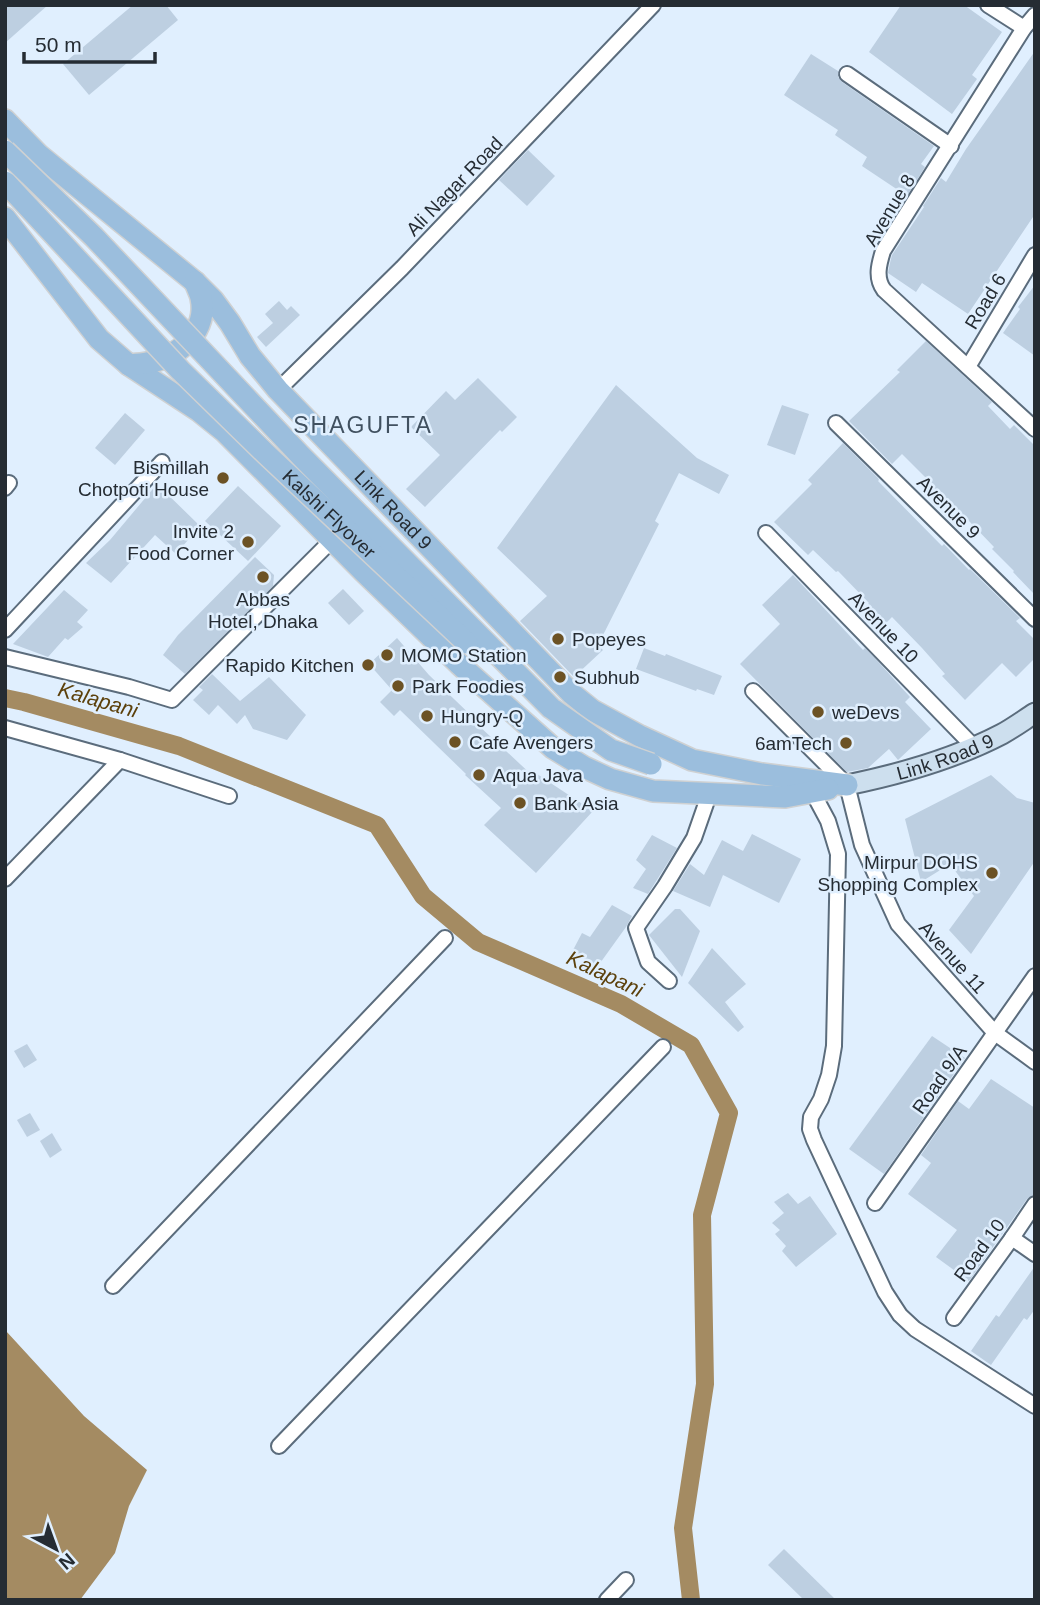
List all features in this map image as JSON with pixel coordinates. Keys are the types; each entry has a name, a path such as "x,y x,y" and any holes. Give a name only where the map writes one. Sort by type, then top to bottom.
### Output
{"main road":[{"name":"Link Road 9","path":"5,121 39,155 195,282 213,300 250,356 278,390 571,693 592,710 692,760 762,774 847,785"},
{"path":"5,151 94,237 301,456 551,708 611,750 656,772 692,760"},
{"name":"Kalshi Flyover","path":"5,182 190,379 266,454 555,725 618,765 656,772 701,794"},
{"name":"Link Road 9","path":"5,218 99,340 129,365 199,411 225,432 459,664 553,748 584,767 610,779 653,791 785,797 894,775 940,761 1003,733 1035,713"},
{"path":"129,365 152,362 170,355 193,335 202,312 201,298 195,282"}],"street":[{"name":"Ali Nagar Road","path":"278,390 402,268 653,5"},
{"path":"988,5 1024,28"},
{"name":"Avenue 8","path":"1035,15 1024,28 883,251 878,265 880,285 890,297 1035,429"},
{"path":"847,74 951,146"},
{"name":"Road 6","path":"968,367 1035,256"},
{"name":"Avenue 9","path":"836,423 1035,619"},
{"path":"5,630 162,462"},
{"name":"Avenue 10","path":"766,533 974,747"},
{"path":"5,657 129,687 172,701 332,540"},
{"path":"753,691 847,785"},
{"path":"5,729 120,760 229,796"},
{"path":"5,879 120,760"},
{"name":"Avenue 11","path":"847,785 862,845 898,924 995,1034 1035,1062"},
{"path":"813,793 828,821 838,854 834,1046 829,1075 821,1099 811,1117 810,1129 885,1292 900,1315 915,1329 1035,1406"},
{"path":"669,981 648,962 636,928 694,838 701,794"},
{"path":"113,1286 445,938"},
{"name":"Road 9/A","path":"875,1203 1035,976"},
{"path":"279,1446 663,1047"},
{"name":"Road 10","path":"954,1318 1035,1204"},
{"path":"1012,1238 1035,1254"},
{"path":"607,1600 626,1580"}],"shaded area":[{"path":"6,1331 84,1416 147,1470 129,1506 115,1553 80,1600 5,1599"}],"building":[{"path":"5,5 48,5 5,43"},
{"path":"133,5 166,5 178,20 89,95 63,64"},
{"path":"901,5 964,5 1002,32 972,75 977,79 952,114 869,52"},
{"path":"1035,51 1035,214 968,314 922,283 916,292 888,273 892,255 941,178 946,182"},
{"path":"811,54 838,71 842,82 934,146 921,164 925,167 907,196 862,166 867,157 835,135 838,130 784,95"},
{"path":"528,150 555,176 527,206 499,180"},
{"path":"1035,285 1035,356 1003,333"},
{"path":"279,301 287,310 291,306 300,315 266,347 257,337 273,323 265,314"},
{"path":"926,341 992,402 988,406 1010,429 1014,425 1035,446 1035,595 968,520 965,522 923,482 926,478 902,454 892,464 849,421 900,372 897,370"},
{"path":"478,378 517,417 502,432 500,430 425,507 406,489 440,455 411,427 446,391 455,400"},
{"path":"616,385 697,458 729,475 719,494 679,473 655,521 659,524 598,645 603,650 574,677 520,621 547,596 497,548"},
{"path":"782,405 809,414 795,455 767,445"},
{"path":"125,413 145,430 115,465 95,448"},
{"path":"843,443 942,546 944,544 1020,618 1016,621 1035,640 1035,658 1016,677 1002,663 965,700 942,676 945,674 892,617 886,623 838,571 813,550 808,555 774,522 812,484 808,480"},
{"path":"157,484 200,526 176,554 155,535 111,583 86,563 110,540"},
{"path":"238,486 281,526 248,561 205,521"},
{"path":"255,557 274,575 273,586 185,674 163,655 178,635"},
{"path":"793,575 910,697 905,702 931,729 898,760 889,749 868,768 847,772 740,664 780,624 762,605"},
{"path":"343,589 364,611 349,625 328,603"},
{"path":"64,590 88,610 77,622 83,627 68,640 65,638 48,657 13,644"},
{"path":"397,638 429,675 480,724 478,725 534,777 537,774 593,811 536,873 484,825 501,808 400,710 394,716 380,702 392,690 369,664"},
{"path":"644,648 722,676 714,695 636,669"},
{"path":"212,674 240,701 269,677 306,715 287,740 253,729 245,715 237,724 218,705 209,715 193,700 203,690 199,687"},
{"name":"Mirpur DOHS Shopping Complex","path":"991,775 1017,798 1035,803 1035,861 971,954 949,930 974,896 950,864 921,882 905,819"},
{"path":"752,834 801,859 779,903 723,875 710,907 673,891 690,864 704,875 722,840 743,851"},
{"path":"652,835 677,848 648,894 633,888 646,869 636,860"},
{"path":"612,905 632,916 598,966 572,952 582,933 590,937"},
{"path":"675,909 680,909 700,931 682,977 649,935"},
{"path":"712,948 746,984 725,1002 744,1027 738,1032 688,983"},
{"path":"932,1036 965,1058 884,1174 849,1149"},
{"path":"27,1044 37,1060 24,1068 14,1051"},
{"path":"991,1079 1035,1108 1035,1194 1027,1199 969,1281 936,1257 957,1230 908,1194 931,1163 921,1155 958,1101 969,1109"},
{"path":"30,1113 40,1130 27,1137 17,1120"},
{"path":"52,1133 62,1150 50,1158 40,1141"},
{"path":"788,1193 798,1204 810,1196 837,1234 796,1267 782,1251 786,1246 775,1234 780,1230 772,1223 784,1213 774,1202"},
{"path":"1035,1266 1035,1309 1027,1320 1024,1318 991,1365 971,1351"},
{"path":"784,1549 836,1600 804,1600 768,1565"}],"waterway":[{"name":"Kalapani","path":"5,698 179,746 377,825 423,896 478,942 621,1004 691,1045 729,1113 702,1215 705,1384 683,1528 691,1600"}],"place":[{"name":"Bismillah Chotpoti House","path":"223,478"},
{"name":"Invite 2 Food Corner","path":"248,542"},
{"name":"Abbas Hotel, Dhaka","path":"263,577"},
{"name":"Popeyes","path":"558,639"},
{"name":"MOMO Station","path":"387,655"},
{"name":"Rapido Kitchen","path":"368,665"},
{"name":"Subhub","path":"560,677"},
{"name":"Park Foodies","path":"398,686"},
{"name":"weDevs","path":"818,712"},
{"name":"Hungry-Q","path":"427,716"},
{"name":"Cafe Avengers","path":"455,742"},
{"name":"6amTech","path":"846,743"},
{"name":"Aqua Java","path":"479,775"},
{"name":"Bank Asia","path":"520,803"},
{"name":"Mirpur DOHS Shopping Complex","path":"992,873"}],"district":[{"name":"SHAGUFTA","path":"363,425"}]}
